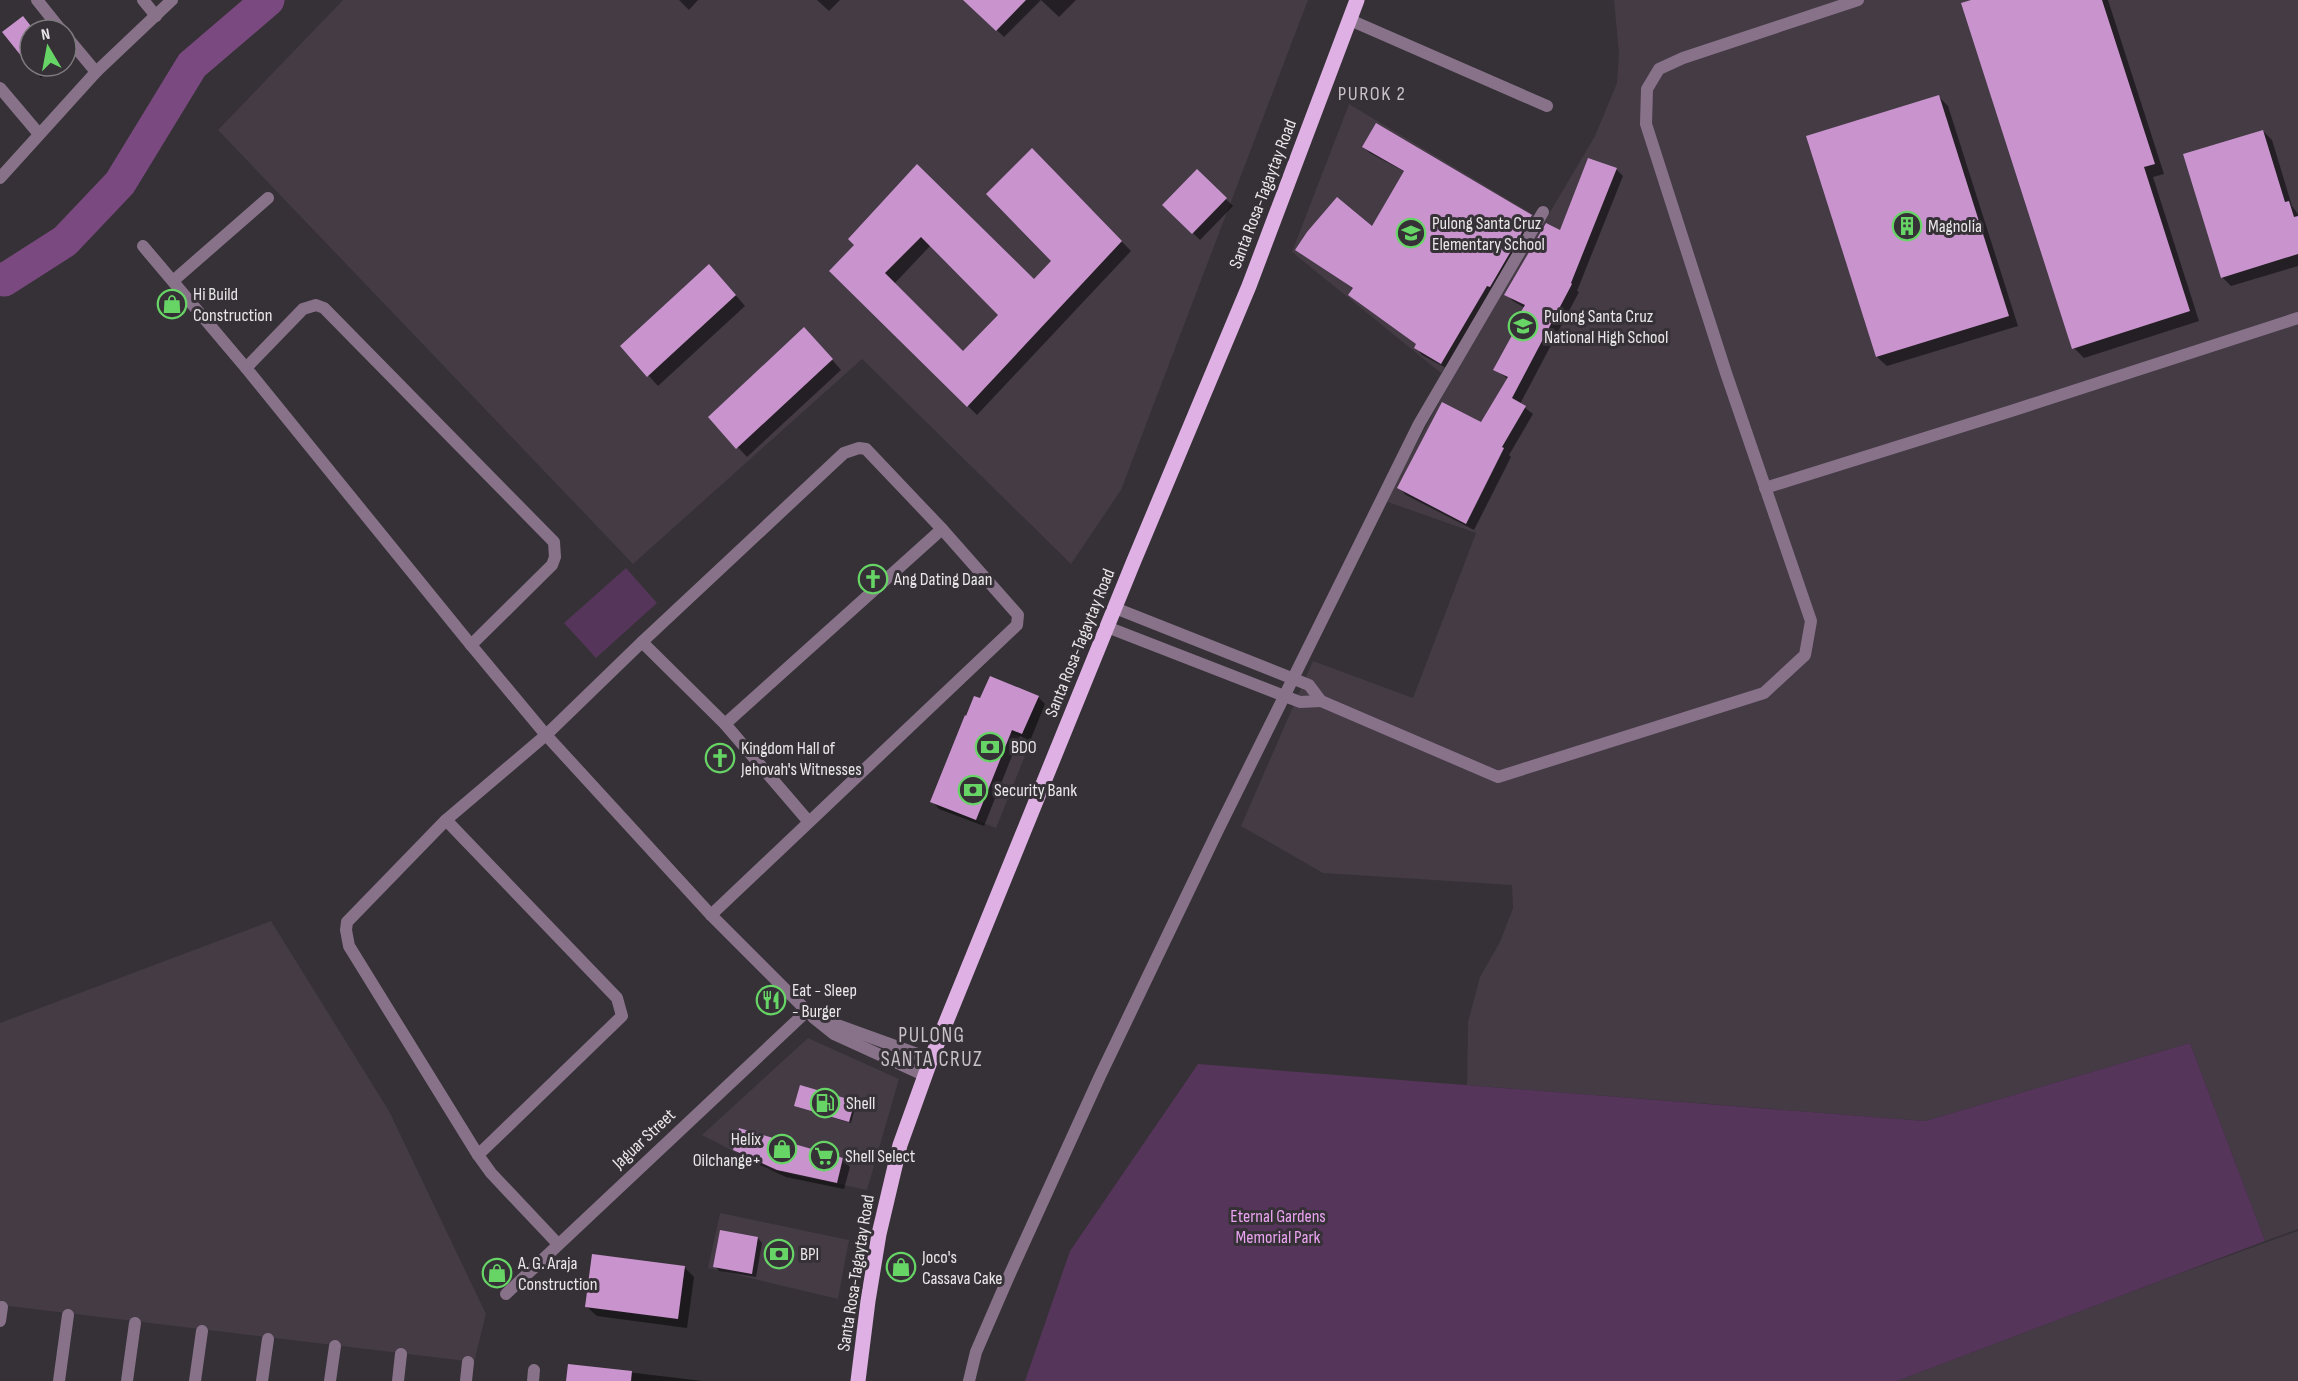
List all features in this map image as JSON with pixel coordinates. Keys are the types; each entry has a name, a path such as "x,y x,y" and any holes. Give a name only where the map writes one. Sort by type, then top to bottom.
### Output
{"main road":[{"name":"Santa Rosa-Tagaytay Road","path":"858,1381 879,1234 900,1145 931,1059 1107,627 1245,297 1357,0"}],"street":[{"path":"37,0 51,18"},
{"path":"143,0 156,16"},
{"path":"0,178 96,72 172,0"},
{"path":"1107,627 1285,697 1300,702 1321,701 1498,777 1764,693 1805,655 1811,621 1646,124 1647,88 1659,69 1683,58 1857,0"},
{"path":"1350,20 1546,106"},
{"path":"78,50 96,72"},
{"path":"0,88 39,134"},
{"path":"173,281 268,198"},
{"path":"969,1381 980,1342 1095,1087 1294,678 1419,424 1543,212"},
{"path":"143,246 246,368 546,735 711,915 807,1011 834,1034 926,1076"},
{"path":"246,368 303,309 316,305 324,308 554,542 555,557 552,565 471,645"},
{"path":"1765,488 2298,318"},
{"path":"558,1244 491,1173 478,1155 350,946 346,930 347,922 446,820 546,735 844,453 859,448 866,449 942,529 1018,615 1017,625 711,915"},
{"path":"725,724 942,529"},
{"path":"1115,608 1294,678 1309,685 1321,701"},
{"path":"642,642 725,724 809,822"},
{"path":"446,820 617,998 622,1010 622,1016 478,1155"},
{"name":"Jaguar Street","path":"506,1294 807,1011"},
{"path":"822,1023 837,1025 931,1059"},
{"path":"0,1321 2,1307"},
{"path":"59,1381 68,1315"},
{"path":"127,1381 135,1323"},
{"path":"195,1381 202,1331"},
{"path":"262,1381 268,1339"},
{"path":"330,1381 335,1346"},
{"path":"398,1381 401,1354"},
{"path":"466,1381 468,1362"}],"shaded area":[{"path":"343,0 1308,0 1121,490 1071,564 862,359 633,564 218,130"},
{"path":"1614,0 2298,0 2298,1229 2265,1241 2190,1043 1925,1121 1467,1085 1468,1022 1480,977 1500,942 1513,908 1512,885 1323,873 1241,826 1313,661 1413,698 1476,533 1385,501 1458,368 1595,136 1617,83 1619,54"},
{"name":"Pulong Santa Cruz Elementary School","path":"1349,104 1534,215 1441,373 1292,252"},
{"path":"965,715 1031,741 996,828 930,802"},
{"path":"271,921 389,1111 486,1314 474,1362 0,1305 0,1023"},
{"path":"808,1038 899,1079 867,1190 770,1170 702,1135"},
{"name":"BPI","path":"720,1213 849,1240 838,1299 708,1268"},
{"path":"2298,1231 2298,1381 1897,1381 2176,1275"}],"green space":[{"path":"626,568 657,603 596,658 564,623"},
{"name":"Eternal Gardens Memorial Park","path":"2190,1043 2265,1241 1897,1381 1025,1381 1070,1251 1198,1064 1925,1121"}],"building":[{"path":"963,0 1026,0 996,31"},
{"path":"1971,0 2102,0 2155,164 2144,167 2190,311 2072,349 1961,3"},
{"path":"18,20 18,52 2,32"},
{"name":"Magnolia","path":"1939,95 2009,316 1876,357 1806,136"},
{"name":"Pulong Santa Cruz Elementary School","path":"1376,123 1532,215 1441,364 1414,348 1416,344 1348,295 1353,288 1295,250 1337,197 1372,226 1404,171 1362,147"},
{"path":"2263,130 2285,202 2289,201 2294,217 2298,216 2298,254 2221,278 2183,154"},
{"path":"1032,148 1122,241 967,407 829,271 854,245 848,239 917,164 1034,279 1051,261 986,194","holes":["921,237 998,315 963,351 885,273"]},
{"path":"1588,158 1617,168 1572,284 1512,398 1526,406 1502,447 1504,448 1466,524 1397,488 1442,402 1481,422 1508,377 1493,370 1522,317 1519,315 1525,305 1504,295 1546,223 1560,230"},
{"path":"1197,169 1227,198 1192,234 1162,205"},
{"path":"709,264 736,295 647,377 620,346"},
{"path":"804,327 833,359 736,449 708,417"},
{"path":"990,676 1039,696 1022,734 1012,730 976,820 930,802 974,696 980,698"},
{"name":"Shell","path":"800,1085 855,1101 849,1122 794,1106"},
{"path":"739,1128 843,1158 837,1183 777,1170 733,1150"},
{"path":"720,1230 758,1237 752,1274 713,1267"},
{"path":"592,1254 685,1266 678,1319 585,1307"},
{"path":"568,1364 632,1371 631,1381 566,1381"}],"waterway":[{"path":"0,279 4,280 65,241 120,183 192,65 268,0"}],"place":[{"name":"Magnolia","path":"1907,226"},
{"name":"Pulong Santa Cruz Elementary School","path":"1411,233"},
{"name":"Hi Build Construction","path":"172,304"},
{"name":"Pulong Santa Cruz National High School","path":"1523,326"},
{"name":"Ang Dating Daan","path":"873,579"},
{"name":"BDO","path":"990,747"},
{"name":"Kingdom Hall of Jehovah's Witnesses","path":"720,758"},
{"name":"Security Bank","path":"973,790"},
{"name":"Eat - Sleep - Burger","path":"771,1000"},
{"name":"Shell","path":"825,1103"},
{"name":"Helix Oilchange+","path":"782,1149"},
{"name":"Shell Select","path":"824,1156"},
{"name":"BPI","path":"779,1254"},
{"name":"Joco's Cassava Cake","path":"901,1267"},
{"name":"A. G. Araja Construction","path":"497,1273"}],"district":[{"name":"PUROK 2","path":"1372,94"},
{"name":"PULONG SANTA CRUZ","path":"932,1047"}]}
